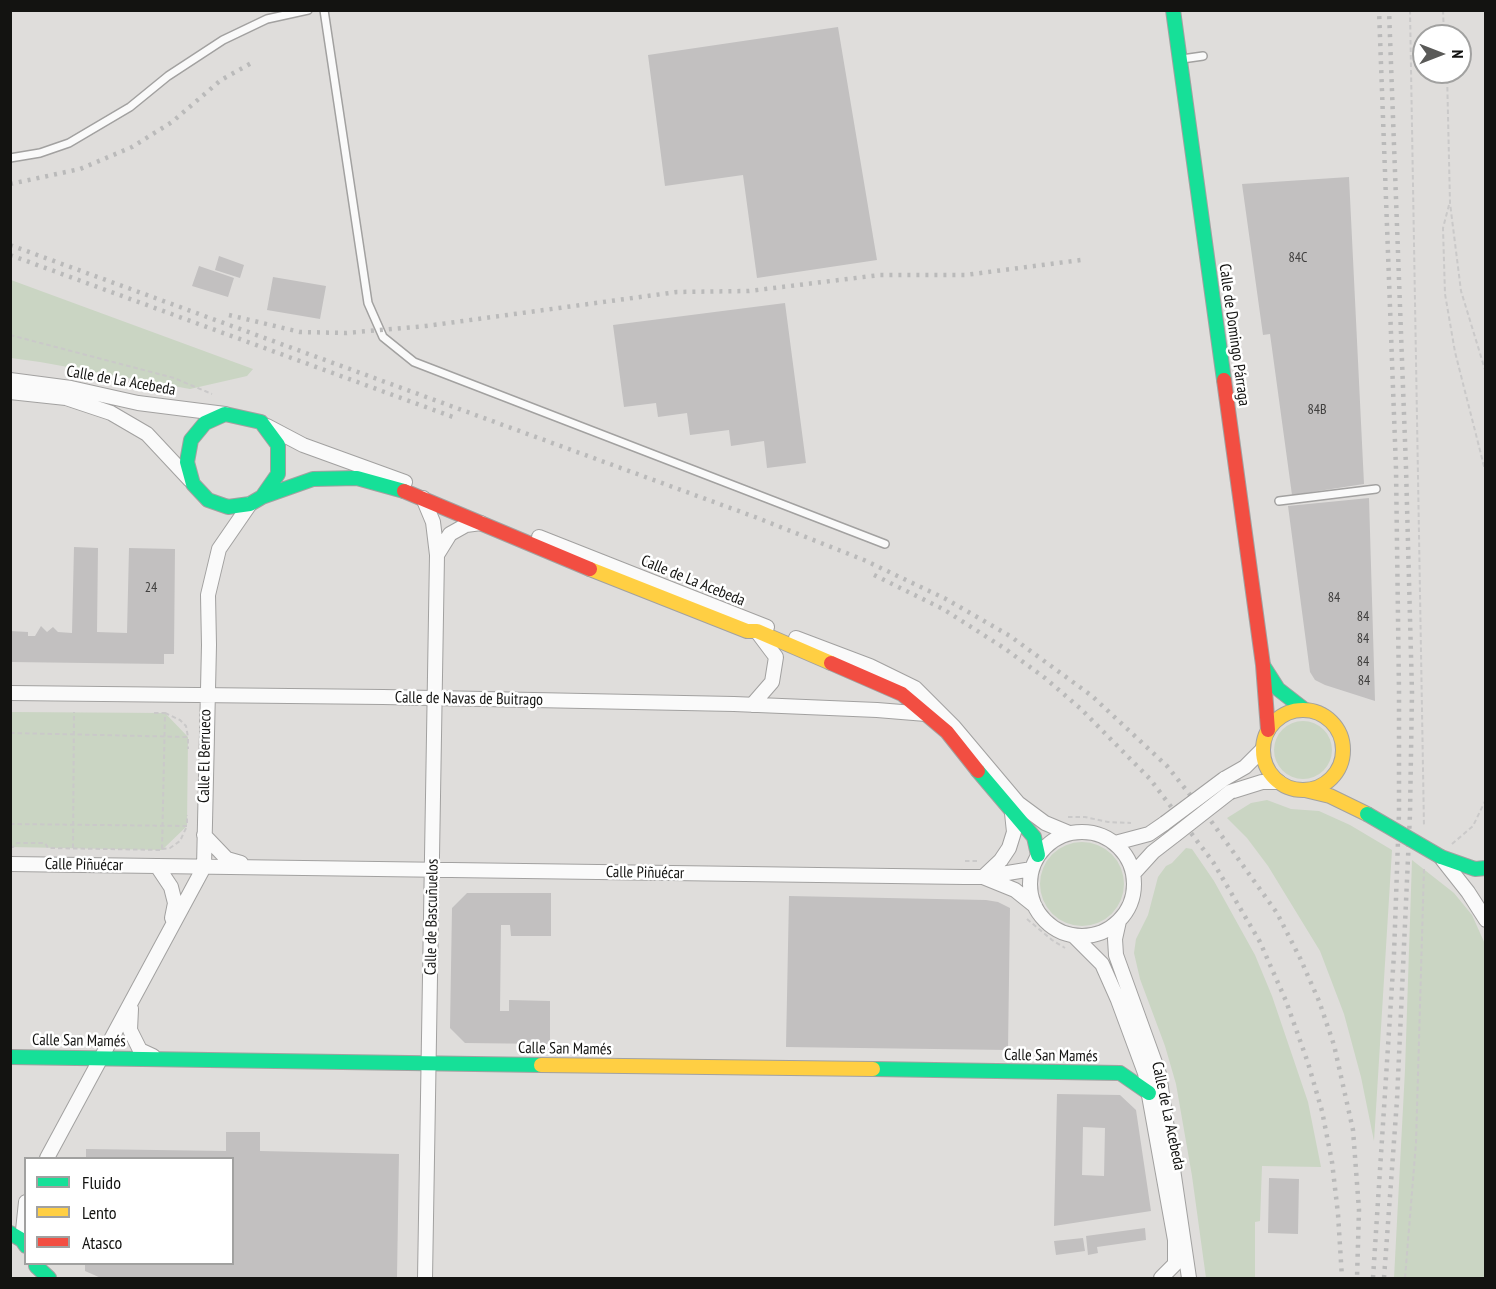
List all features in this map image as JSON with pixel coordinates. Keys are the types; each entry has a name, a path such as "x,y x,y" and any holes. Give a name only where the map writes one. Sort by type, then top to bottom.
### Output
{"street":[{"name":"Calle de Domingo Párraga","path":"1173,10 1263,665 1268,730"},
{"name":"Calle de La Acebeda","path":"10,380 71,388 138,403 225,414"},
{"name":"Calle de La Acebeda","path":"10,392 66,398 111,413 147,434 193,484"},
{"path":"225,414 261,422 278,445 278,474 256,501 228,507 208,500 193,484 187,462 191,440 205,423 225,414"},
{"name":"Calle de La Acebeda","path":"261,422 303,445 391,477 742,618 870,666 915,688 954,727 1018,802 1045,823 1068,833"},
{"name":"Calle de La Acebeda","path":"256,501 313,479 357,478 392,487 626,584 747,631 757,631 902,694 947,732 1034,837 1038,855"},
{"name":"Calle de Bascuñuelos","path":"423,498 433,522 437,555 426,1278"},
{"name":"Calle El Berrueco","path":"48,1157 204,867 208,595 219,549 256,501"},
{"path":"437,555 450,534 466,525 483,523"},
{"path":"752,705 772,682 776,657 757,631"},
{"name":"Calle de Domingo Párraga","path":"1263,665 1278,689 1305,710"},
{"name":"Calle de Navas de Buitrago","path":"10,693 435,698 752,705 928,714"},
{"path":"1279,782 1267,767 1263,749 1268,730 1284,715 1294,711 1305,710 1319,713 1330,720 1338,731 1343,744 1342,758 1337,771 1323,784 1305,790"},
{"path":"1133,874 1153,852 1227,786 1263,749"},
{"path":"1337,771 1343,786 1366,814"},
{"path":"1115,843 1149,834 1165,822 1227,786 1279,782 1292,788 1330,796 1441,857 1480,868"},
{"path":"1012,813 1014,832 1010,848 983,877 1014,890 1028,909 1062,932 1074,936 1098,934 1119,921 1127,911 1132,899 1133,874 1126,857 1115,843 1093,833 1068,833 1052,842 1038,855 1032,869 1028,909"},
{"name":"Calle Piñuécar","path":"204,835 227,859 257,867"},
{"path":"1441,857 1468,892 1485,920"},
{"name":"Calle Piñuécar","path":"10,864 983,877 1032,869"},
{"path":"157,866 171,887 175,903 170,929"},
{"name":"Calle de La Acebeda","path":"1119,921 1115,939 1116,955 1159,1074 1189,1278"},
{"name":"Calle de La Acebeda","path":"1074,936 1102,964 1137,1052 1149,1093 1175,1240 1175,1264 1161,1278"},
{"name":"Calle El Berrueco","path":"131,1002 130,1030 140,1050 161,1059"},
{"name":"Calle San Mamés","path":"1120,1073 1137,1052"},
{"name":"Calle San Mamés","path":"10,1057 1120,1073 1149,1093"},
{"path":"19,1240 24,1213"},
{"path":"35,1269 49,1278"}],"lane":[{"path":"10,158 40,153 69,144 130,107 168,76 223,40 267,19 308,10"},
{"path":"324,10 368,303 383,337 414,362 885,544"},
{"path":"1179,59 1203,56"},
{"path":"1279,501 1376,489"}],"path":[{"path":"1410,10 1424,833"},
{"path":"1447,84 1450,203 1461,291 1485,373"},
{"path":"1450,203 1443,228 1446,294 1455,352 1485,474"},
{"path":"10,335 174,378 212,394"},
{"path":"73,848 74,712"},
{"path":"154,713 165,713 180,720 186,726 188,749"},
{"path":"162,850 165,713"},
{"path":"10,733 188,737"},
{"path":"1441,857 1448,847 1473,826 1485,799"},
{"path":"10,847 17,843 45,843 48,848 162,850 180,841 187,826 187,815"},
{"path":"1062,816 1085,817 1125,824 1135,823"},
{"path":"10,824 187,826"},
{"path":"965,861 979,861 986,857"},
{"path":"1405,1278 1416,1143 1424,869"},
{"path":"1028,909 1028,920 1052,940 1070,951"}],"green space":[{"path":"10,280 253,369 247,376 190,389 11,358"},
{"path":"11,712 165,713 188,737 187,826 162,850 11,847"},
{"path":"1297,721 1309,721 1324,729 1332,744 1332,756 1324,771 1309,779 1297,779 1282,771 1274,756 1274,744 1282,729"},
{"path":"1267,800 1291,809 1319,811 1350,825 1392,850 1374,1141 1361,1077 1344,1014 1320,951 1268,866 1247,838 1227,818 1251,803"},
{"path":"1074,842 1090,842 1106,849 1117,860 1124,876 1121,900 1112,914 1090,926 1074,926 1058,919 1047,908 1040,892 1040,876 1047,860 1058,849"},
{"path":"1186,848 1192,849 1214,881 1255,955 1272,996 1308,1102 1321,1167 1262,1166 1260,1221 1255,1222 1255,1278 1206,1278 1176,1084 1165,1046 1140,979 1134,953 1136,939 1148,915 1158,877 1166,866"},
{"path":"1412,860 1454,893 1472,915 1485,944 1485,1278 1394,1278 1405,1070"}],"building":[{"path":"838,27 877,260 757,278 743,175 665,186 648,55"},
{"path":"1349,177 1364,484 1292,495 1270,334 1263,335 1242,184"},
{"path":"219,256 244,265 240,278 215,270"},
{"path":"199,266 234,278 228,297 192,286"},
{"path":"273,277 326,286 320,319 267,310"},
{"path":"785,303 806,463 767,468 764,441 731,446 729,430 690,435 687,413 658,417 656,403 624,407 613,325"},
{"path":"1369,498 1375,701 1325,685 1315,680 1310,672 1288,506"},
{"path":"74,547 98,548 97,632 127,633 129,548 175,549 174,654 164,654 164,664 10,662 10,631 28,632 28,636 35,636 41,626 47,632 53,627 58,632 72,633"},
{"path":"467,893 551,893 551,936 511,936 510,925 501,925 500,1011 509,1011 509,1000 550,1001 550,1044 465,1043 450,1028 452,908"},
{"path":"789,896 986,900 998,902 1010,908 1008,1050 786,1047"},
{"path":"1057,1094 1120,1095 1136,1110 1151,1211 1054,1226","holes":["1083,1127 1105,1128 1104,1176 1082,1175"]},
{"path":"226,1132 260,1132 260,1151 399,1154 397,1277 101,1278 85,1271 85,1265 234,1265 234,1157 86,1157 86,1149 226,1151"},
{"path":"1269,1178 1299,1179 1298,1234 1268,1233"},
{"path":"1145,1228 1146,1240 1097,1247 1098,1253 1088,1255 1086,1236"},
{"path":"1083,1238 1085,1251 1056,1255 1054,1241"}],"railway":[{"path":"1373,1278 1394,954 1399,813 1396,469 1379,10"},
{"path":"1384,1278 1397,1100 1410,814 1412,693 1389,10"},
{"path":"10,184 80,169 132,147 172,122 221,80 255,61"},
{"path":"10,245 755,517 864,560 946,599 1010,636 1092,696 1167,766 1211,821 1277,913 1300,958 1319,1001 1334,1045 1353,1130 1359,1210 1357,1278"},
{"path":"10,255 453,417"},
{"path":"229,315 300,332 346,333 426,326 677,292 749,291 880,275 965,275 1081,260"},
{"path":"874,575 943,609 1004,648 1045,678 1081,709 1150,779 1213,862 1260,942 1286,1001 1308,1063 1322,1111 1332,1162 1342,1278"}],"traffic: fast":[{"path":"1173,10 1224,380"},
{"path":"262,497 278,474 278,445 261,422 225,414 205,423 191,440 187,462 193,484 208,500 228,507 250,504 262,497 313,479 357,478 404,491"},
{"path":"1264,667 1278,689 1305,710"},
{"path":"978,771 1034,837 1038,855"},
{"path":"1367,814 1441,857"},
{"path":"1441,857 1475,869 1486,868"},
{"path":"10,1057 541,1065"},
{"path":"873,1069 1120,1073 1149,1093"},
{"path":"10,1233 24,1243"},
{"path":"36,1266 49,1278"}],"traffic: slow":[{"path":"590,569 747,631 757,631 831,663"},
{"path":"1303,710 1318,713 1331,722 1340,735 1343,750 1340,765 1331,778 1318,787 1303,790 1288,787 1275,778 1266,765 1263,750 1266,735 1275,722 1288,713 1303,710"},
{"path":"1305,790 1330,796 1367,814"},
{"path":"541,1065 873,1069"}],"traffic: jam":[{"path":"1224,380 1263,665 1268,730"},
{"path":"404,491 590,569"},
{"path":"831,663 902,694 947,732 978,771"}]}
